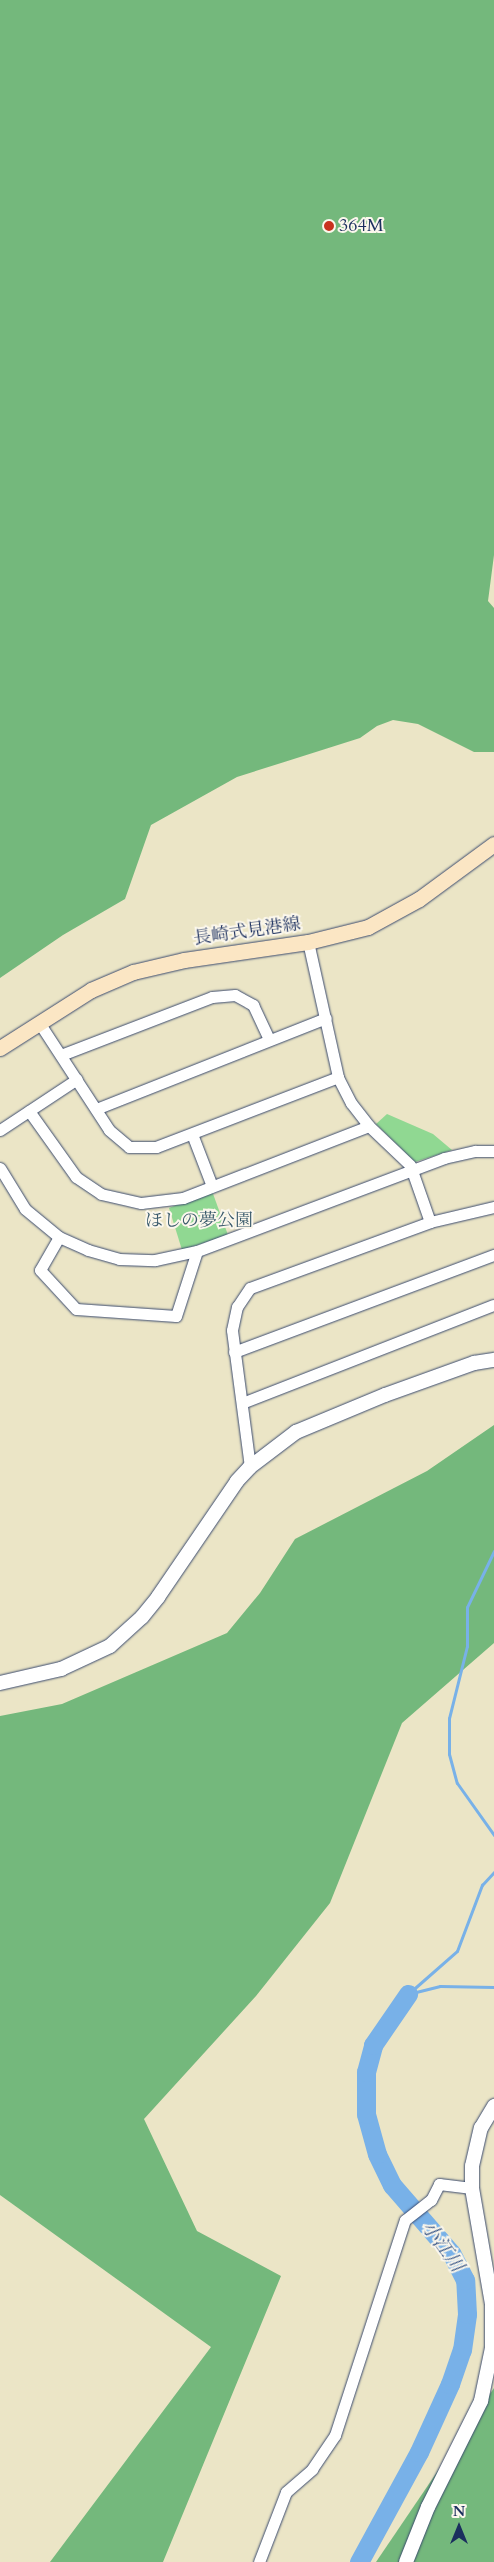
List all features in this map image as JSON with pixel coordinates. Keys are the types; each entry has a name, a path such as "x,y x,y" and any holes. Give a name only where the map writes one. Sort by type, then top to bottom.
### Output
{"main road":[{"name":"長崎式見港線","path":"0,1048 92,990 133,972 184,960 308,942 368,927 419,899 494,844"}],"street":[{"path":"308,942 338,1077 351,1103 369,1126 412,1170 430,1222"},
{"path":"61,1055 212,997 235,995 253,1005 269,1038"},
{"path":"96,1109 269,1038 326,1018"},
{"path":"40,1024 109,1130 129,1147 156,1147 338,1077"},
{"path":"0,1130 77,1079"},
{"path":"29,1111 76,1177 102,1194 141,1203 183,1198 369,1126"},
{"path":"192,1134 212,1186"},
{"path":"0,1168 25,1208 59,1237 88,1250 119,1258 155,1260 197,1252 412,1170 475,1150 494,1151"},
{"path":"250,1467 232,1330 237,1307 250,1288 430,1222 494,1207"},
{"path":"59,1237 40,1270 76,1309 176,1316 197,1252"},
{"path":"234,1352 494,1255"},
{"path":"242,1403 494,1305"},
{"path":"0,1683 61,1669 110,1646 148,1611 220,1503 250,1467 296,1432 417,1383 474,1363 494,1360"},
{"path":"406,2562 428,2507 481,2401 492,2348 492,2304 472,2188 476,2145 494,2106"},
{"path":"259,2562 286,2492 312,2469 335,2435 405,2220 431,2200 440,2184 472,2188"}],"green space":[{"path":"0,0 494,0 494,555 488,601 494,608 494,752 474,752 418,724 393,720 377,726 360,738 237,777 151,825 125,899 63,935 0,978"},
{"path":"387,1114 433,1134 452,1150 415,1162 376,1124"},
{"name":"ほしの夢公園","path":"212,1191 228,1235 182,1250 169,1208"},
{"path":"494,1425 494,1643 402,1723 330,1903 256,1996 144,2119 197,2231 281,2276 163,2562 50,2562 211,2347 0,2195 0,1716 62,1704 227,1633 260,1593 295,1539 427,1471"},
{"path":"494,2388 494,2562 376,2562"}],"waterway":[{"path":"494,1551 467,1607 467,1646 449,1718 449,1754 457,1783 494,1835"},
{"path":"408,1994 457,1951 482,1885 494,1872"},
{"path":"408,1994 440,1986 494,1987"},
{"name":"小江川","path":"359,2562 419,2452 450,2384 462,2350 467,2314 465,2280 451,2253 392,2185 377,2154 366,2114 366,2072 373,2045 408,1994"}],"place":[{"name":"364M","path":"329,226"}]}
